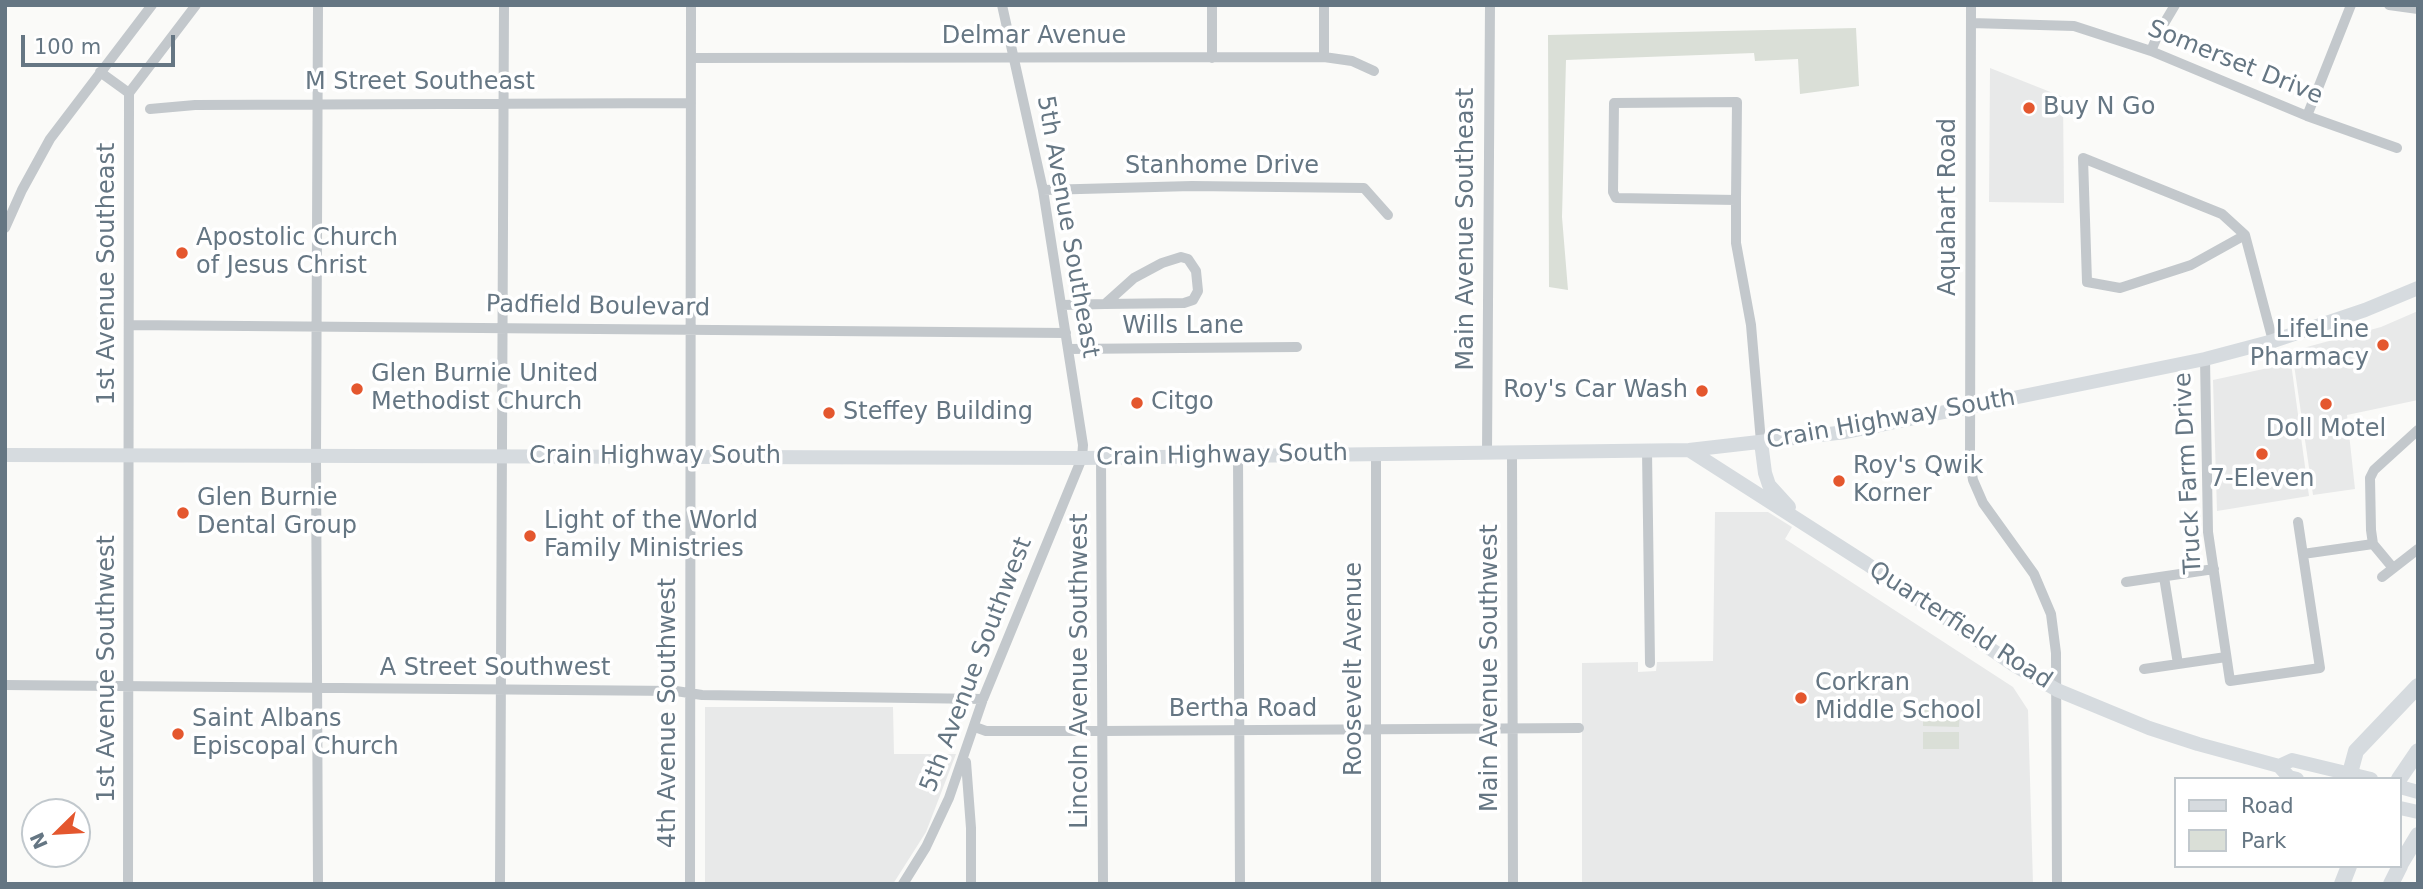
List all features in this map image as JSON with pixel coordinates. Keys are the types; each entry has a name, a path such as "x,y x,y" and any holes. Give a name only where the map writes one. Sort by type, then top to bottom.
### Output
{"highway":[{"path":"2351,776 2356,751 2418,686"},
{"path":"2400,777 2418,751"},
{"path":"2402,863 2418,835"},
{"path":"2391,884 2399,868"}],"main road":[{"name":"Crain Highway South","path":"5,455 1101,457 1689,450 1844,432 1969,409 2205,359 2273,341 2365,310 2418,288"},
{"name":"Quarterfield Road","path":"1761,442 1769,485 1807,526"},
{"name":"Quarterfield Road","path":"1689,450 2014,665 2057,690 2149,728 2279,766 2289,777"},
{"name":"Quarterfield Road","path":"2279,766 2292,760 2351,776"}],"street":[{"path":"5,228 9,210 50,139 152,5"},
{"path":"100,72 129,93 196,5"},
{"path":"318,5 318,884"},
{"path":"500,884 504,5"},
{"name":"4th Avenue Southwest","path":"690,884 691,5"},
{"name":"5th Avenue Southeast","path":"1002,5 1043,190 1083,445 1082,457"},
{"path":"1212,5 1212,58"},
{"path":"1324,5 1324,57"},
{"name":"Main Avenue Southeast","path":"1487,453 1490,5"},
{"name":"Aquahart Road","path":"1970,5 1969,446 1973,480 1993,520 2034,574 2049,605 2054,630 2057,690 2057,884"},
{"path":"2151,51 2175,5"},
{"path":"2307,116 2351,5"},
{"path":"2389,5 2418,9"},
{"name":"Somerset Drive","path":"1971,23 2074,26 2151,51 2307,116 2397,148"},
{"name":"Delmar Avenue","path":"691,58 1324,57 1352,61 1374,71"},
{"name":"1st Avenue Southeast","path":"129,93 130,455"},
{"path":"1736,200 1616,198 1613,192 1614,103 1737,102 1736,243 1751,325 1761,442"},
{"name":"M Street Southeast","path":"150,109 195,105 691,103"},
{"path":"2245,235 2192,265 2120,288 2087,282 2083,158 2222,214 2245,235 2273,341"},
{"name":"Stanhome Drive","path":"1043,190 1192,186 1364,188 1388,215"},
{"name":"Wills Lane","path":"1062,305 1184,303 1194,300 1198,291 1196,271 1188,259 1181,257 1162,263 1134,278 1105,304"},
{"name":"Padfield Boulevard","path":"129,325 1066,333"},
{"name":"Wills Lane","path":"1068,349 1297,347"},
{"name":"Truck Farm Drive","path":"2205,359 2208,532 2230,681 2320,668 2298,522"},
{"path":"2393,568 2373,544 2370,478 2379,464 2418,430"},
{"path":"1647,451 1650,663"},
{"name":"Main Avenue Southwest","path":"1512,453 1513,884"},
{"name":"Roosevelt Avenue","path":"1376,454 1376,884"},
{"name":"1st Avenue Southwest","path":"128,884 130,455"},
{"path":"1238,456 1240,884"},
{"name":"5th Avenue Southwest","path":"903,884 933,832 965,756 983,699 1082,457"},
{"name":"Lincoln Avenue Southwest","path":"1101,457 1103,884"},
{"path":"2303,554 2373,544"},
{"path":"2382,576 2418,549"},
{"path":"2126,582 2214,569"},
{"path":"2164,577 2178,664"},
{"path":"2144,669 2226,657"},
{"name":"A Street Southwest","path":"5,685 676,691 983,699"},
{"name":"Bertha Road","path":"975,727 986,731 1103,732 1579,728"},
{"path":"965,756 971,828 971,884"}],"shaded area":[{"path":"1990,68 2063,97 2064,203 1989,202"},
{"path":"2418,311 2418,400 2347,415 2355,489 2313,495 2292,351 2381,327"},
{"path":"2291,363 2309,496 2217,511 2213,380"},
{"name":"Corkran Middle School","path":"1715,512 1768,512 1792,527 1785,539 2013,687 2028,710 2033,884 1582,884 1582,663 1638,662 1638,672 1656,671 1657,662 1713,661"},
{"path":"705,707 893,707 894,754 956,754 926,832 893,884 705,884"}],"green space":[{"path":"1856,28 1859,86 1800,94 1798,59 1755,61 1754,53 1566,60 1562,217 1568,290 1549,287 1548,35"},
{"path":"1923,710 1960,710 1959,727 1923,726"},
{"path":"1923,732 1959,732 1959,749 1923,749"}],"place":[{"name":"Buy N Go","path":"2029,108"},
{"name":"Apostolic Church of Jesus Christ","path":"182,253"},
{"name":"LifeLine Pharmacy","path":"2383,345"},
{"name":"Glen Burnie United Methodist Church","path":"357,389"},
{"name":"Roy's Car Wash","path":"1702,391"},
{"name":"Citgo","path":"1137,403"},
{"name":"Doll Motel","path":"2326,404"},
{"name":"Steffey Building","path":"829,413"},
{"name":"7-Eleven","path":"2262,454"},
{"name":"Roy's Qwik Korner","path":"1839,481"},
{"name":"Glen Burnie Dental Group","path":"183,513"},
{"name":"Light of the World Family Ministries","path":"530,536"},
{"name":"Corkran Middle School","path":"1801,698"},
{"name":"Saint Albans Episcopal Church","path":"178,734"}]}
